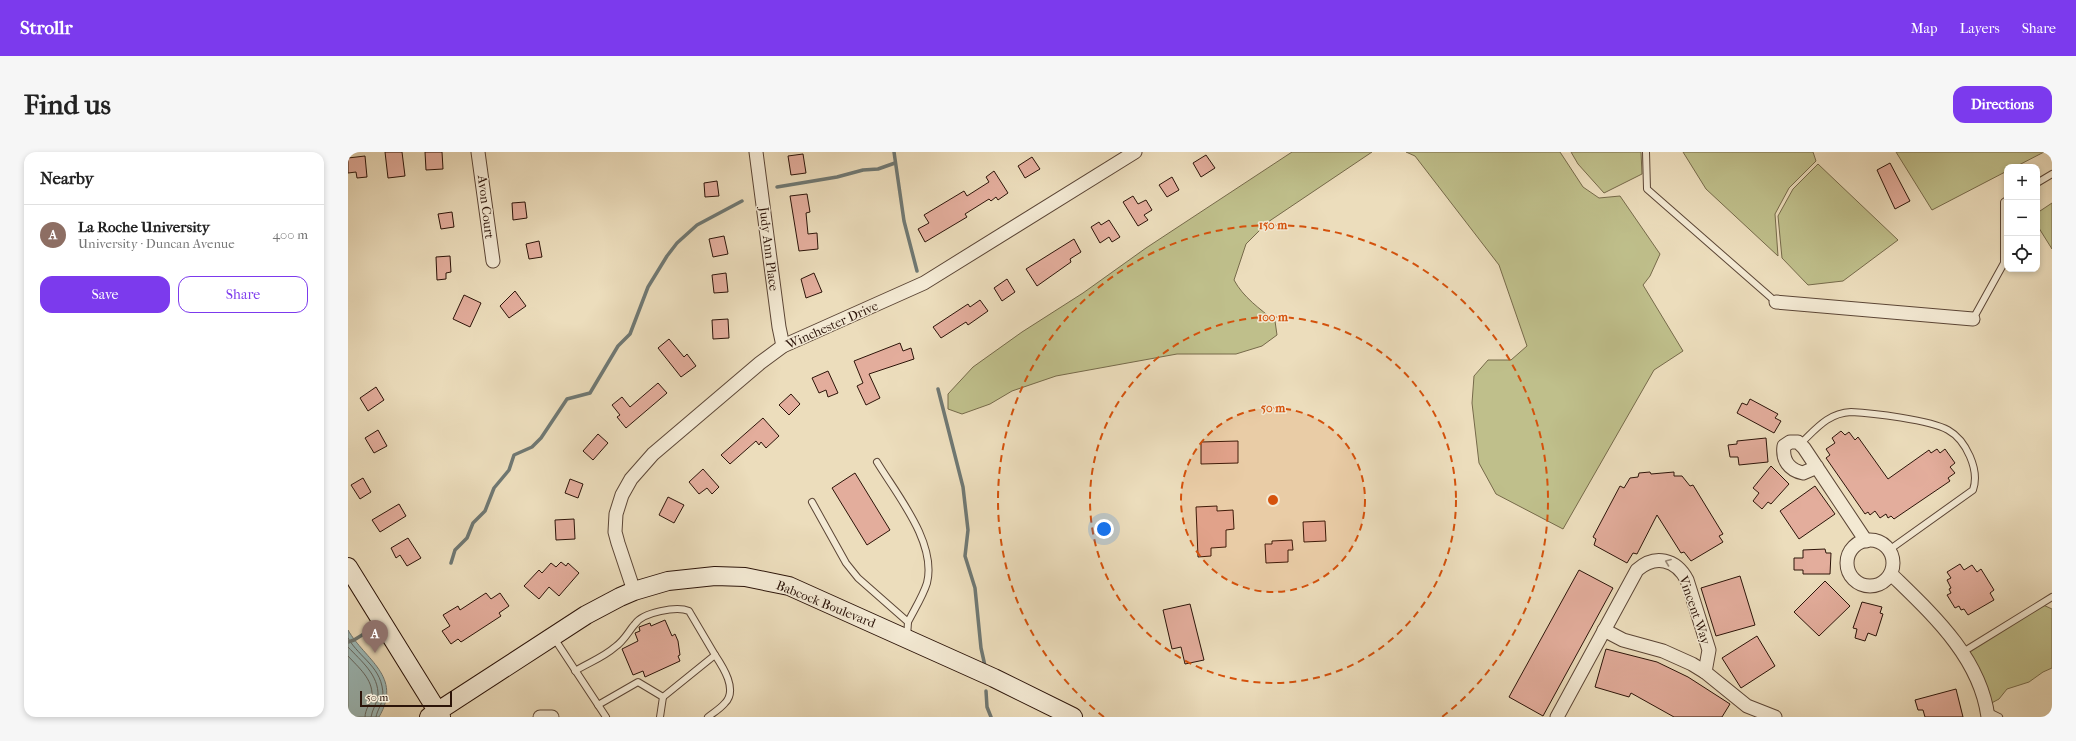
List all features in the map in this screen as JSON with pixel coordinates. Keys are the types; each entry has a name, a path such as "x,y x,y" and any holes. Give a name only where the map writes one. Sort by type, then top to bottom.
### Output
{"street":[{"name":"Avon Court","path":"478,152 493,261"},
{"name":"Judy Ann Place","path":"756,152 778,326 783,346"},
{"name":"Winchester Drive","path":"634,591 618,543 615,522 619,503 631,479 653,454 760,363 783,346 924,283 1135,152"},
{"path":"1776,302 1973,319"},
{"path":"1817,467 1803,473 1797,472 1785,462 1783,454 1784,446 1790,442 1800,444 1817,467 1866,541"},
{"path":"1866,541 1878,542 1889,550 1893,559 1891,574 1881,584 1866,586 1853,579 1849,572 1848,558 1856,545 1866,541"},
{"name":"Vincent Way","path":"1557,717 1637,570 1644,564 1653,560 1670,562 1683,573 1687,580 1707,644 1708,658 1705,672"},
{"path":"348,567 436,715"},
{"path":"1891,574 1950,636 1962,652 1980,686 1988,714"},
{"name":"Babcock Boulevard","path":"436,715 602,605 634,591 682,579 703,576 745,577 762,580 802,591 907,630 994,678 1072,717"},
{"path":"1604,630 1623,640 1663,651 1705,672 1747,706 1766,716"},
{"path":"540,717 552,717"}],"lane":[{"path":"1646,152 1647,189 1776,302"},
{"path":"2040,181 2052,174"},
{"path":"1973,319 2004,263 2004,236"},
{"path":"1800,444 1824,420 1841,412 1851,412 1933,424 1949,430 1956,436 1971,457 1974,466 1976,484 1973,490 1889,550"},
{"path":"812,502 846,563 858,578 907,630 926,584 928,571 927,556 921,535 877,462"},
{"path":"1962,652 2052,597"},
{"path":"575,671 615,648 629,634 639,619 665,610 683,608 689,611 723,666 730,687 730,696 725,703 708,717"},
{"path":"553,637 606,717"},
{"path":"660,717 663,697 715,655"},
{"path":"598,705 638,682 663,697"},
{"path":"1988,714 1999,717"}],"green space":[{"path":"1292,152 1372,152 1268,222 1246,244 1234,280 1247,297 1275,321 1277,335 1262,346 1236,354 1177,354 1056,376 1012,391 990,404 962,414 948,409 948,394 973,367 1022,332 1083,293 1146,248"},
{"path":"1406,152 1560,152 1583,187 1599,198 1620,196 1660,254 1650,276 1643,285 1683,351 1654,370 1563,529 1496,494 1479,463 1472,403 1474,376 1488,360 1511,360 1527,346 1499,265 1415,156"},
{"path":"1571,152 1641,152 1642,174 1604,193 1578,164"},
{"path":"1683,152 1813,152 1816,161 1789,188 1775,214 1778,256 1706,189"},
{"path":"1896,152 2044,152 2021,164 2004,164 2004,173 1932,210"},
{"path":"1818,164 1898,240 1843,281 1808,285 1782,258 1778,216 1793,189"},
{"path":"2052,203 2052,249 2040,230 2040,211"},
{"path":"2041,604 2052,609 2052,668 2043,672 2029,682 2007,689 1999,699 1986,706 1963,652"}],"water":[{"path":"348,630 355,641 379,669 384,679 387,690 385,703 379,717 348,717"}],"building":[{"path":"385,152 402,152 405,176 388,178"},
{"path":"425,152 442,152 443,169 426,170"},
{"path":"803,154 806,173 791,175 788,156"},
{"path":"1206,155 1215,168 1201,177 1193,163"},
{"path":"365,156 367,177 357,178 356,172 348,173 348,158"},
{"path":"1032,157 1040,169 1025,178 1018,166"},
{"path":"1890,163 1910,201 1895,209 1877,170"},
{"path":"994,171 1008,193 998,200 996,197 991,201 989,199 965,214 967,217 925,242 918,229 929,223 924,215 964,191 967,196 989,182 986,177"},
{"path":"1172,177 1179,190 1167,197 1159,185"},
{"path":"717,181 719,196 705,197 704,183"},
{"path":"807,194 810,212 806,213 808,234 817,233 818,249 799,251 790,196"},
{"path":"1133,196 1138,204 1146,200 1152,210 1144,215 1148,220 1138,226 1123,202"},
{"path":"525,202 527,218 513,220 512,203"},
{"path":"452,212 454,227 441,229 438,214"},
{"path":"1109,220 1120,237 1112,242 1109,237 1100,243 1091,227 1099,222 1101,225"},
{"path":"724,236 728,254 713,257 709,239"},
{"path":"1074,239 1081,252 1070,259 1071,262 1037,286 1026,269"},
{"path":"539,241 542,257 529,259 526,244"},
{"path":"450,256 451,272 446,273 446,279 437,280 436,257"},
{"path":"726,273 728,292 714,293 712,275"},
{"path":"814,273 822,292 806,298 801,279"},
{"path":"1007,279 1015,292 1002,301 994,288"},
{"path":"515,291 526,306 509,318 500,306"},
{"path":"464,295 481,303 470,327 453,319"},
{"path":"980,300 988,311 968,325 966,322 941,338 933,327 968,304 970,307"},
{"path":"728,319 729,338 713,339 712,320"},
{"path":"669,339 684,357 687,354 696,366 681,377 658,348"},
{"path":"900,343 903,351 911,348 914,359 869,374 880,398 866,405 857,386 863,383 854,361"},
{"path":"828,371 838,393 828,397 826,390 819,393 812,378"},
{"path":"658,383 667,393 626,428 617,417 620,415 612,405 622,397 630,407"},
{"path":"376,387 384,400 368,411 360,398"},
{"path":"791,394 800,404 789,415 779,405"},
{"path":"1750,399 1778,414 1775,418 1781,421 1774,433 1737,413 1742,403 1747,405"},
{"path":"763,418 779,436 766,448 761,442 759,445 756,441 730,464 721,455"},
{"path":"378,430 387,446 374,453 365,438"},
{"path":"1841,431 1845,435 1849,432 1855,440 1858,437 1888,479 1929,450 1931,453 1937,449 1940,453 1945,449 1955,463 1950,467 1955,473 1948,478 1950,481 1894,519 1891,516 1888,518 1886,514 1880,518 1875,511 1870,515 1868,512 1865,514 1826,458 1830,455 1826,449 1835,443 1832,438"},
{"path":"598,434 608,443 593,460 583,451"},
{"path":"1766,438 1768,462 1739,465 1738,457 1730,457 1728,445 1737,444 1737,441"},
{"path":"1238,441 1238,463 1201,464 1201,442"},
{"path":"1771,466 1789,484 1771,504 1768,502 1762,509 1753,501 1759,493 1753,488"},
{"path":"703,469 719,487 712,494 707,488 699,494 689,482"},
{"path":"1650,472 1651,474 1674,472 1674,476 1682,476 1690,486 1693,485 1723,534 1719,536 1723,542 1691,561 1684,552 1681,553 1657,515 1637,554 1633,553 1627,563 1594,545 1596,539 1593,537 1620,486 1624,488 1630,478 1638,477 1639,473"},
{"path":"855,473 890,530 867,545 832,488"},
{"path":"363,478 371,492 360,499 351,485"},
{"path":"570,479 583,484 578,498 565,493"},
{"path":"1815,486 1835,514 1799,539 1780,511"},
{"path":"668,497 684,505 674,523 659,515"},
{"path":"399,504 406,516 380,532 372,520"},
{"path":"1217,506 1217,511 1233,510 1234,529 1226,530 1226,547 1211,548 1211,556 1198,557 1196,507"},
{"path":"574,519 575,539 556,540 555,520"},
{"path":"1325,521 1326,541 1304,542 1303,522"},
{"path":"408,538 421,558 407,566 400,555 396,558 391,548"},
{"path":"1292,540 1293,550 1288,550 1288,562 1266,563 1265,544 1272,544 1272,541"},
{"path":"1825,549 1826,553 1831,553 1830,574 1803,574 1803,570 1794,570 1794,558 1803,558 1803,550"},
{"path":"561,562 566,566 568,563 579,573 559,596 549,587 539,599 524,586 539,570 542,573 551,563 556,567"},
{"path":"1960,564 1964,570 1972,565 1977,572 1981,569 1994,590 1990,593 1994,600 1968,615 1964,609 1961,610 1959,606 1955,608 1947,595 1951,593 1949,589 1951,588 1947,580 1951,578 1947,572"},
{"path":"1579,570 1613,588 1543,716 1509,697"},
{"path":"1740,576 1755,625 1716,636 1701,588"},
{"path":"1825,581 1850,606 1819,636 1794,612"},
{"path":"486,593 491,599 500,593 509,606 499,613 501,616 461,642 458,639 451,644 442,631 450,626 443,615 458,606 460,610"},
{"path":"1862,602 1882,607 1880,613 1883,614 1876,636 1868,633 1865,641 1855,638 1857,629 1853,628"},
{"path":"1190,604 1204,660 1185,664 1181,647 1172,649 1163,610"},
{"path":"665,620 672,636 675,634 678,641 680,655 678,656 680,661 645,677 643,671 633,675 622,649 638,641 635,633 640,631 639,627 650,623 651,626"},
{"path":"1757,636 1775,666 1741,688 1722,658"},
{"path":"1606,649 1657,662 1688,677 1730,704 1722,717 1674,717 1631,693 1629,697 1595,687"},
{"path":"1956,689 1963,717 1925,717 1923,710 1918,710 1915,700"}],"waterway":[{"path":"894,152 904,221 917,271"},
{"path":"777,187 837,177 863,170 878,169 895,163"},
{"path":"451,563 455,550 467,538 473,523 485,511 494,488 509,470 514,455 532,447 541,438 567,399 590,393 618,346 630,334 648,287 677,243 697,225 742,201"},
{"path":"938,389 963,487 968,530 965,556 975,588 981,648 985,666"},
{"path":"348,642 367,632"},
{"path":"986,691 987,707 991,717"}],"place":[{"name":"La Roche University","path":"375,653"}]}
